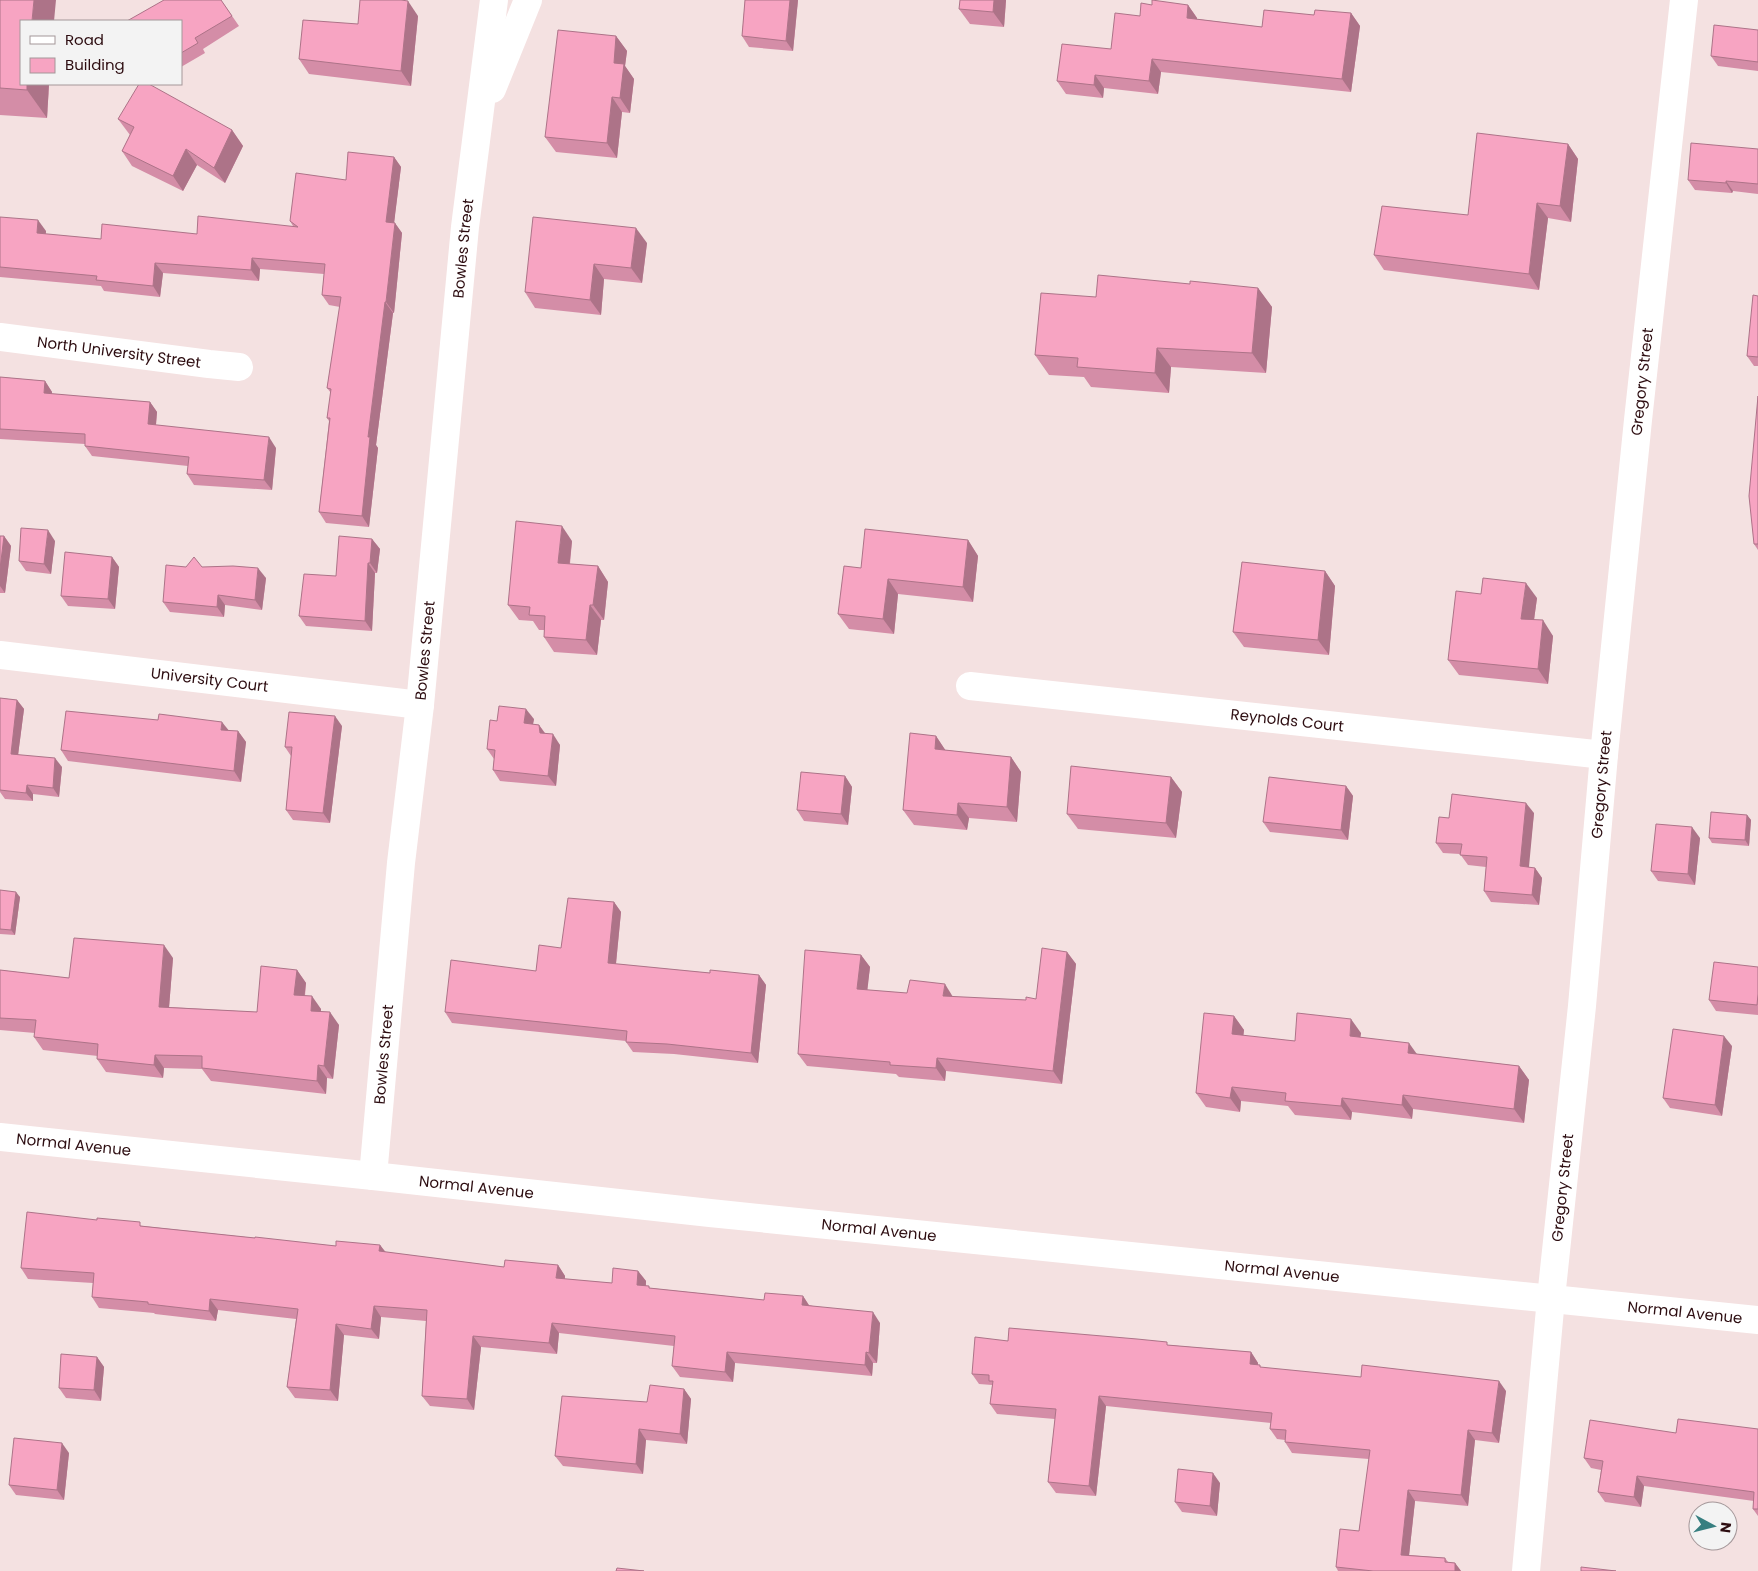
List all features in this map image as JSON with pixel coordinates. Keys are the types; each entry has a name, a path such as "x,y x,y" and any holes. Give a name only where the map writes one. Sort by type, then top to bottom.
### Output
{"street":[{"name":"Bowles Street","path":"373,1176 401,863 420,705 464,237 494,0"},
{"name":"Bowles Street","path":"477,128 528,0"},
{"name":"Gregory Street","path":"1526,1571 1550,1298 1582,1006 1604,755 1639,410 1684,0"},
{"name":"North University Street","path":"0,337 239,367"},
{"name":"University Court","path":"0,655 420,705"},
{"name":"Reynolds Court","path":"970,686 1604,755"},
{"name":"Normal Avenue","path":"0,1137 710,1213 1758,1320"}],"building":[{"path":"0,0 34,0 32,20 20,20 20,85 27,85 27,90 0,88"},
{"path":"164,0 221,0 232,16 195,38 198,43 182,52 182,20 129,20"},
{"path":"360,0 408,1 401,71 299,59 303,20 358,24"},
{"path":"745,0 790,0 786,41 742,36"},
{"path":"960,0 994,0 993,12 959,9"},
{"path":"1152,0 1188,5 1187,18 1262,27 1264,10 1314,15 1315,10 1351,13 1342,79 1152,59 1149,81 1095,75 1094,85 1057,81 1062,44 1111,49 1115,13 1140,16 1141,3 1152,5"},
{"path":"1714,25 1758,30 1758,62 1711,56"},
{"path":"558,30 616,36 614,63 624,64 620,98 612,97 607,143 545,137"},
{"path":"138,85 151,85 232,130 214,168 186,149 173,176 122,151 134,127 118,119"},
{"path":"1477,133 1568,144 1560,206 1537,203 1529,274 1374,255 1382,206 1468,215"},
{"path":"1691,143 1758,149 1758,184 1688,180"},
{"path":"348,152 394,157 386,222 395,223 368,437 370,437 362,516 319,512 330,418 327,418 331,389 327,388 341,297 322,295 325,264 252,258 251,270 155,263 153,286 96,280 97,276 0,267 0,217 38,220 37,233 101,239 102,224 197,234 198,216 298,227 290,221 296,173 346,180"},
{"path":"533,217 636,228 631,268 594,264 590,300 525,292"},
{"path":"1098,275 1190,284 1190,281 1258,288 1252,353 1157,348 1155,373 1077,367 1078,358 1035,355 1041,293 1096,297"},
{"path":"1753,295 1758,296 1758,357 1747,356"},
{"path":"0,377 45,381 44,393 150,402 148,424 269,437 264,480 187,474 189,457 85,446 85,434 0,429"},
{"path":"1758,396 1758,544 1754,544 1749,496"},
{"path":"516,521 562,526 558,563 598,566 593,605 590,605 586,640 544,637 545,616 529,615 530,607 508,605"},
{"path":"21,528 48,530 44,564 19,561"},
{"path":"865,529 968,540 963,587 888,579 883,619 838,614 844,566 861,568"},
{"path":"0,536 4,536 0,569"},
{"path":"339,536 372,539 370,563 368,563 365,621 299,616 304,574 336,576"},
{"path":"65,552 112,557 108,599 61,596"},
{"path":"194,557 202,567 233,566 258,568 255,600 218,595 217,607 163,602 166,565 186,567"},
{"path":"1242,562 1325,571 1318,640 1233,632"},
{"path":"1483,578 1526,583 1521,619 1543,620 1538,669 1448,660 1456,591 1481,594"},
{"path":"0,698 17,700 11,754 55,758 53,788 27,785 26,793 0,790"},
{"path":"499,706 526,709 524,723 539,725 540,733 553,734 548,776 493,770 495,750 487,749 490,720 497,721"},
{"path":"66,711 158,720 159,714 222,722 221,730 238,731 234,771 61,750"},
{"path":"289,712 335,716 323,813 286,810 292,747 285,747"},
{"path":"910,733 936,736 935,749 1011,757 1007,807 958,803 957,815 903,810"},
{"path":"1071,766 1171,777 1166,823 1067,814"},
{"path":"801,772 845,776 841,814 797,810"},
{"path":"1269,777 1346,786 1341,830 1263,822"},
{"path":"1452,794 1526,803 1520,866 1535,868 1532,895 1484,891 1487,857 1460,855 1462,844 1436,843 1439,817 1449,818"},
{"path":"1711,812 1747,815 1745,840 1709,838"},
{"path":"1656,824 1692,827 1688,874 1651,871"},
{"path":"0,890 16,892 11,930 0,929"},
{"path":"568,898 614,902 608,963 710,973 710,970 759,975 751,1053 667,1044 626,1042 627,1031 445,1012 451,960 536,971 539,945 561,948"},
{"path":"74,938 164,945 159,1007 257,1012 261,966 297,970 294,995 312,996 311,1011 330,1012 324,1066 318,1065 317,1081 202,1068 202,1056 155,1055 154,1065 97,1059 98,1044 34,1037 36,1020 0,1018 0,970 69,978"},
{"path":"1042,948 1067,952 1053,1071 937,1058 936,1068 890,1065 890,1062 798,1054 805,950 861,955 857,989 907,993 910,980 945,984 943,996 1026,1000 1026,997 1036,999"},
{"path":"1714,962 1758,967 1757,1005 1709,1000"},
{"path":"1204,1013 1234,1016 1232,1034 1295,1041 1297,1013 1351,1019 1350,1036 1409,1043 1408,1053 1519,1066 1514,1109 1403,1095 1402,1105 1342,1098 1341,1106 1285,1101 1286,1093 1232,1087 1230,1098 1196,1093"},
{"path":"1673,1029 1724,1036 1715,1105 1663,1098"},
{"path":"27,1212 97,1220 97,1218 140,1222 140,1226 336,1246 336,1241 380,1245 379,1251 504,1267 505,1260 558,1265 556,1278 612,1283 613,1268 638,1271 637,1285 649,1286 649,1288 764,1300 765,1293 803,1296 802,1305 873,1312 869,1353 866,1352 865,1365 727,1352 725,1372 672,1366 675,1336 552,1323 549,1343 473,1336 467,1399 422,1396 427,1310 374,1306 371,1329 336,1324 330,1390 287,1387 298,1309 210,1299 209,1311 148,1304 148,1302 92,1297 94,1273 21,1268"},
{"path":"1009,1328 1137,1339 1167,1342 1167,1345 1251,1352 1250,1364 1260,1365 1260,1367 1361,1377 1362,1365 1499,1381 1492,1433 1468,1430 1461,1495 1408,1490 1401,1555 1445,1558 1445,1562 1455,1563 1455,1571 1373,1571 1336,1567 1340,1529 1359,1531 1370,1450 1285,1442 1286,1430 1270,1429 1272,1413 1099,1396 1089,1486 1048,1482 1056,1409 990,1404 993,1381 989,1381 989,1375 972,1374 975,1337 1008,1341"},
{"path":"61,1354 97,1357 94,1390 59,1388"},
{"path":"650,1385 684,1389 680,1434 639,1429 636,1464 555,1456 562,1396 647,1402"},
{"path":"1678,1419 1758,1429 1758,1509 1753,1509 1754,1492 1637,1476 1634,1497 1598,1492 1603,1461 1584,1458 1590,1420 1676,1433"},
{"path":"14,1438 62,1443 57,1490 9,1485"},
{"path":"1178,1469 1213,1473 1210,1506 1175,1502"},
{"path":"1581,1567 1616,1571 1581,1571"},
{"path":"617,1568 644,1571 616,1571"}]}
